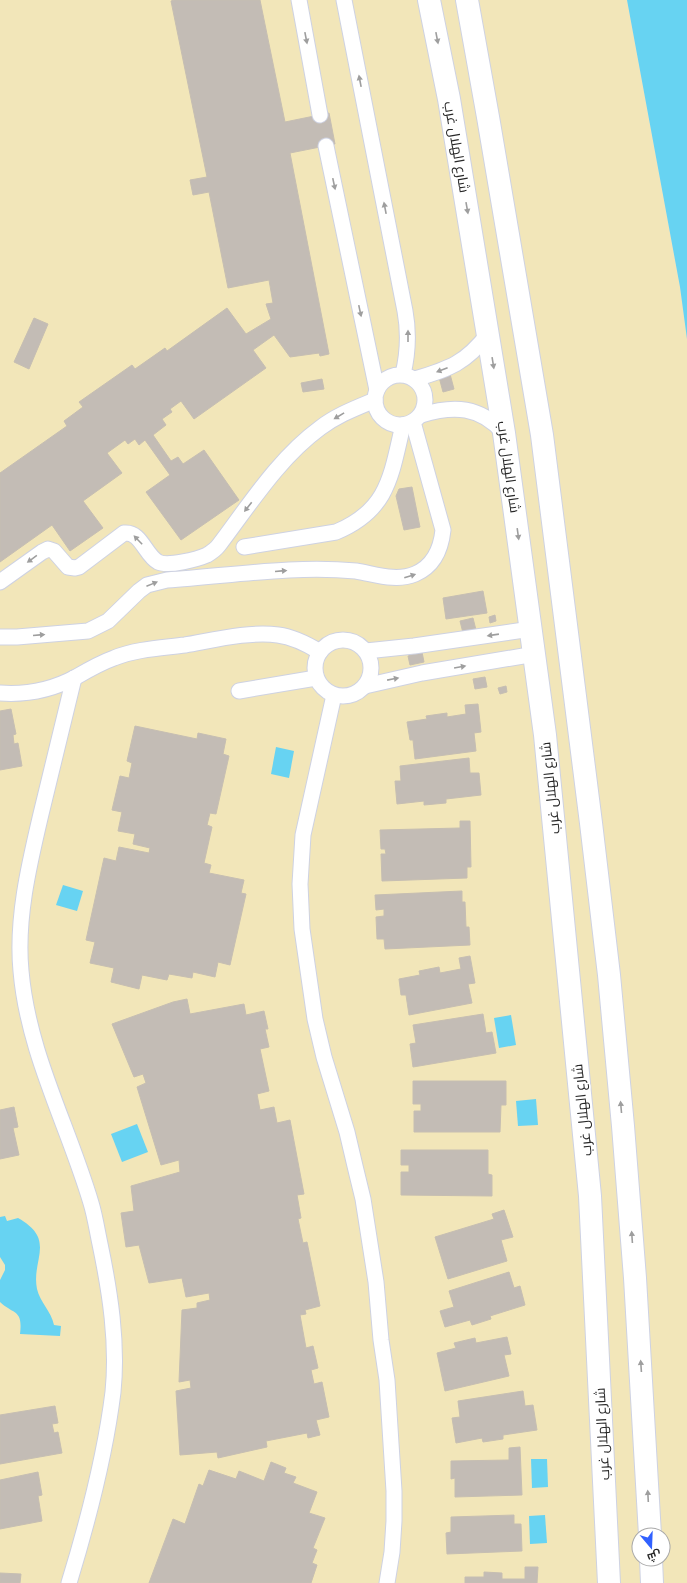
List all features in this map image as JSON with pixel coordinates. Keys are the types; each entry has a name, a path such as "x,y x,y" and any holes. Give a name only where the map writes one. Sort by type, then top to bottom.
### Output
{"main road":[{"name":"شارع الهلال غرب","path":"429,0 444,71 504,433 545,735 590,1196 609,1583"},
{"path":"467,0 542,435 591,823 609,975 623,1126 636,1285 650,1527"},
{"path":"652,1567 652,1583"}],"lane":[{"path":"299,0 320,115"},
{"path":"344,0 406,311 408,327 409,377"},
{"path":"326,146 376,395 377,410 384,419 393,424 412,421 437,410 455,409 472,411 485,416 496,423 504,433"},
{"path":"0,582 48,549 54,552 68,567 79,567 124,533 135,536 158,562 167,564 201,557 214,550 278,468 298,446 328,423 376,395 383,381 388,378 392,376 409,377 451,367 468,357 488,334"},
{"path":"244,547 336,532 349,527 362,519 372,509 388,484 412,421 425,406 425,396 422,387 409,377"},
{"path":"0,637 18,637 88,631 108,621 147,585 162,581 302,569 350,571 403,578 416,574 428,566 436,556 442,544 443,530 412,421"},
{"path":"178,562 181,579"},
{"path":"366,651 414,646 531,629"},
{"path":"0,693 33,693 53,688 102,662 130,653 249,635 279,634 294,638 320,652"},
{"path":"343,640 356,643 366,651 372,665 369,680 359,692 351,696 342,697 334,695 326,691 316,678 316,660 320,652 330,643 343,640"},
{"path":"365,686 422,673 535,654"},
{"path":"69,1583 96,1487 106,1441 113,1391 113,1343 108,1285 92,1204 50,1093 36,1047 26,1009 22,978 20,940 29,867 74,678"},
{"path":"239,691 316,678"},
{"path":"334,695 303,835 300,884 302,929 315,1019 324,1057 347,1132 363,1199 376,1282 387,1387 394,1491 392,1544 387,1583"}],"sand":[{"path":"0,0 627,0 680,287 687,339 687,1583 0,1583"}],"water":[{"path":"627,0 687,0 687,339 680,287"},
{"path":"276,747 294,751 289,778 271,774"},
{"path":"63,885 83,891 77,911 56,905"},
{"path":"511,1015 516,1045 499,1048 494,1018"},
{"path":"536,1099 538,1125 518,1126 516,1101"},
{"path":"137,1124 148,1152 122,1162 111,1134"},
{"path":"5,1216 7,1221 18,1218 30,1226 37,1234 40,1242 36,1278 38,1294 53,1320 54,1325 61,1326 60,1336 20,1334 21,1326 19,1316 0,1302 0,1280 5,1270 5,1265 0,1257 0,1217"},
{"path":"531,1459 547,1459 548,1487 532,1488"},
{"path":"545,1515 547,1543 530,1544 529,1516"}],"building":[{"path":"260,0 285,122 329,113 335,144 290,153 329,354 320,356 319,353 290,357 274,335 253,350 266,368 194,419 181,401 170,409 172,412 162,419 166,425 153,435 171,461 178,457 183,464 204,450 239,500 181,540 146,492 170,475 145,440 139,445 135,439 128,444 125,440 107,453 122,473 83,501 103,528 70,551 52,525 0,562 0,473 67,426 64,421 83,407 79,402 132,365 135,369 165,348 167,351 227,308 246,334 271,319 266,304 273,303 269,280 228,288 209,192 193,195 190,180 207,177 171,1"},
{"path":"34,318 48,324 29,369 14,362"},
{"path":"450,374 454,389 443,392 439,377"},
{"path":"322,379 324,389 303,392 301,383"},
{"path":"412,487 420,527 404,530 396,496 399,489"},
{"path":"483,591 487,613 446,619 443,598"},
{"path":"495,615 496,621 490,623 489,617"},
{"path":"473,618 476,630 463,633 460,621"},
{"path":"422,652 424,662 410,665 408,656"},
{"path":"485,677 487,687 475,689 473,679"},
{"path":"506,686 507,692 500,694 498,688"},
{"path":"478,704 481,732 474,733 476,751 415,759 413,740 410,740 407,722 427,719 426,716 447,713 447,717 466,714 465,705"},
{"path":"11,709 16,734 13,735 14,744 18,743 22,766 0,770 0,711"},
{"path":"135,726 197,739 198,733 226,739 223,754 229,756 216,814 210,813 207,825 212,827 204,863 211,865 209,873 244,880 241,893 246,894 230,965 218,962 215,977 193,972 192,978 169,974 167,980 142,975 139,989 111,982 114,968 90,963 95,942 86,940 104,858 116,861 119,847 149,853 150,848 133,844 135,834 118,831 122,812 112,810 120,776 129,778 132,763 127,761"},
{"path":"469,758 470,773 479,773 481,795 446,799 446,803 424,805 424,801 397,804 395,781 401,781 400,766"},
{"path":"460,821 470,821 471,867 467,867 467,878 382,881 381,854 386,854 385,849 381,849 380,830 460,828"},
{"path":"462,891 462,902 465,902 466,927 469,927 470,945 385,949 384,939 377,939 376,917 384,916 384,909 376,910 375,895"},
{"path":"470,956 475,983 468,984 472,1003 409,1015 406,995 401,995 399,979 420,975 419,971 439,967 440,973 461,969 459,958"},
{"path":"187,999 190,1014 244,1004 246,1015 264,1011 268,1029 265,1029 269,1047 260,1049 269,1091 257,1094 260,1110 274,1107 277,1123 290,1120 304,1194 297,1195 301,1218 298,1219 303,1243 307,1242 320,1306 305,1310 306,1314 300,1315 306,1348 313,1346 318,1368 311,1370 314,1384 322,1382 329,1417 316,1420 320,1435 308,1438 307,1433 266,1441 267,1447 218,1458 217,1452 180,1455 176,1391 191,1388 190,1380 179,1382 182,1310 197,1308 197,1303 210,1300 209,1293 186,1297 182,1278 149,1283 139,1245 126,1247 121,1213 134,1211 131,1186 180,1172 179,1160 161,1165 137,1087 146,1083 143,1074 134,1077 112,1024 173,1002"},
{"path":"483,1014 486,1033 492,1032 496,1053 413,1067 410,1044 416,1043 413,1025"},
{"path":"413,1081 506,1081 506,1105 501,1105 500,1132 414,1132 414,1111 421,1111 421,1104 413,1104"},
{"path":"14,1107 18,1127 13,1128 19,1155 0,1159 0,1110"},
{"path":"401,1150 488,1150 488,1174 492,1175 492,1196 401,1195 401,1172 409,1172 409,1165 401,1165"},
{"path":"504,1210 513,1237 501,1240 507,1261 448,1279 435,1237 494,1219 492,1214"},
{"path":"509,1272 514,1288 520,1286 525,1305 490,1316 491,1319 472,1325 470,1320 445,1327 440,1311 454,1307 449,1291"},
{"path":"507,1337 511,1354 504,1355 509,1376 445,1391 437,1353 456,1348 454,1343 475,1338 476,1343"},
{"path":"523,1391 525,1406 533,1405 537,1430 503,1435 503,1439 483,1442 482,1438 456,1443 452,1418 460,1417 458,1401"},
{"path":"55,1406 58,1423 52,1424 54,1433 58,1432 62,1453 0,1464 0,1415"},
{"path":"520,1447 522,1495 455,1497 455,1478 451,1479 451,1461 509,1460 509,1448"},
{"path":"271,1462 286,1468 284,1473 296,1477 293,1483 317,1492 309,1513 325,1518 313,1548 317,1550 312,1563 317,1565 311,1583 149,1583 173,1519 185,1524 199,1484 203,1486 209,1470 236,1479 239,1471 264,1481"},
{"path":"38,1472 42,1495 38,1496 42,1521 0,1529 0,1480"},
{"path":"514,1515 514,1524 521,1524 522,1551 447,1554 446,1533 451,1532 451,1517"},
{"path":"525,1567 538,1567 537,1583 465,1583 465,1577 484,1577 484,1572 502,1573 502,1579 525,1579"},
{"path":"0,1573 21,1574 20,1583 0,1583"}]}
